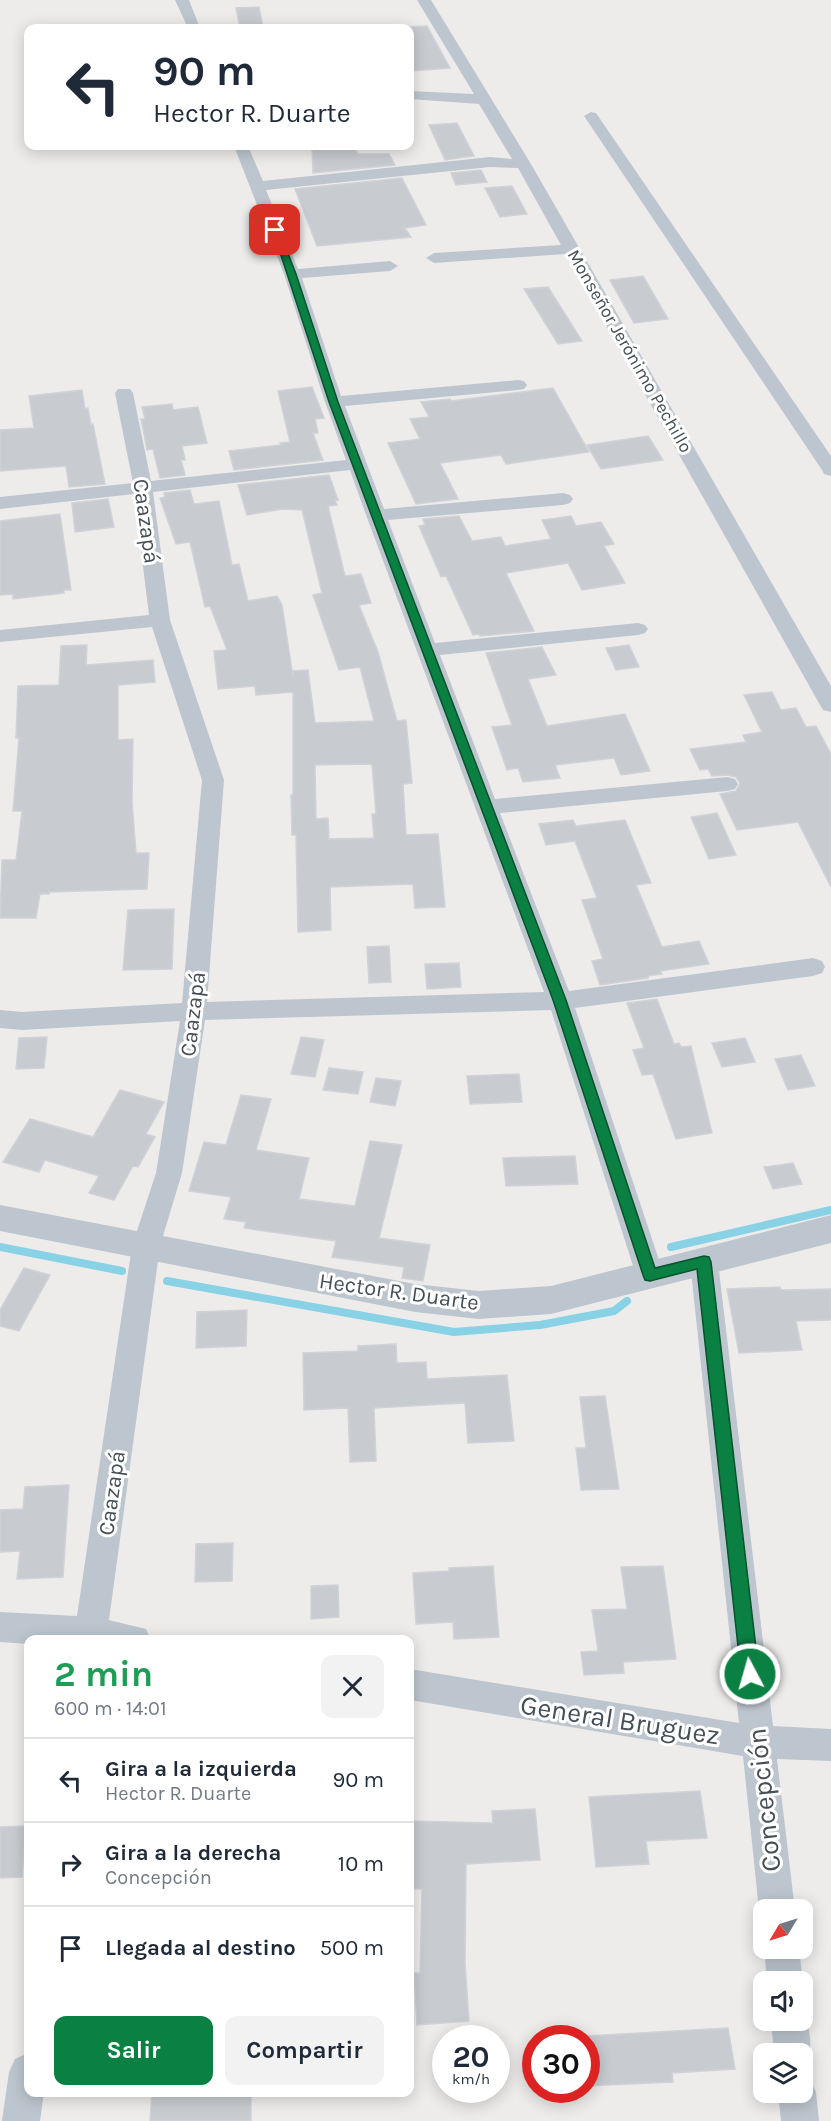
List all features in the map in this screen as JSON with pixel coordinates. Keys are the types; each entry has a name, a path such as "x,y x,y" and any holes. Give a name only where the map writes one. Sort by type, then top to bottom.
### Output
{"street":[{"path":"182,0 192,24"},
{"name":"Monseñor Jerónimo Pechillo","path":"424,0 524,164 831,705"},
{"path":"414,95 486,100"},
{"path":"591,116 831,470"},
{"path":"243,150 292,274 334,402 560,1000 650,1275"},
{"path":"257,186 490,162 524,164"},
{"path":"434,258 571,249"},
{"path":"292,274 390,266"},
{"path":"334,402 518,385"},
{"name":"Caazapá","path":"91,1635 146,1246 169,1173 194,1011 213,780 160,620 143,488 124,393"},
{"path":"0,503 357,464"},
{"path":"376,515 563,499"},
{"path":"0,636 160,620"},
{"path":"427,650 638,629"},
{"path":"487,807 727,784"},
{"path":"0,1019 22,1021 194,1011 560,1000 813,966"},
{"name":"Hector R. Duarte","path":"0,1218 415,1298 479,1305 551,1300 831,1229"},
{"name":"Concepción","path":"704,1262 776,1899"},
{"path":"0,1627 81,1635"},
{"name":"General Bruguez","path":"414,1686 758,1743 831,1745"},
{"path":"21,2121 24,2097"},
{"path":"798,2103 800,2121"}],"building":[{"path":"259,7 262,24 239,24 236,8"},
{"path":"427,26 450,68 414,71 414,27"},
{"path":"457,123 474,156 445,160 429,125"},
{"path":"312,150 356,150 358,154 389,154 395,165 313,173"},
{"path":"481,170 487,182 456,185 451,173"},
{"path":"402,178 426,225 405,228 411,237 317,246 295,189"},
{"path":"512,186 527,214 500,217 485,188"},
{"path":"643,276 668,319 634,323 610,280"},
{"path":"548,287 582,341 558,344 524,289"},
{"path":"312,387 324,418 315,419 318,433 313,433 323,460 234,470 229,451 290,442 278,391"},
{"path":"553,388 589,452 506,464 501,455 440,463 458,499 416,504 388,443 420,439 410,419 429,417 421,402 450,399 451,401"},
{"path":"82,390 85,409 88,408 91,425 93,424 105,484 69,487 66,466 0,471 0,430 34,428 29,396"},
{"path":"172,404 173,410 198,407 207,443 182,446 185,460 181,460 185,475 160,478 153,449 147,450 141,419 145,419 142,407"},
{"path":"648,436 663,460 601,469 587,445"},
{"path":"329,475 338,500 335,500 337,505 328,506 345,576 361,574 371,603 359,605 378,652 397,721 406,720 412,783 403,784 406,835 438,834 445,907 415,908 413,884 330,887 331,930 298,932 296,835 292,835 291,795 293,795 293,692 256,695 255,686 218,689 214,651 227,650 210,606 205,607 190,542 176,544 160,498 165,497 164,493 190,490 194,504 219,501 232,565 239,564 248,601 277,596 282,605 293,677 293,671 308,670 315,723 374,721 360,667 339,670 313,595 322,593 302,510 283,509 247,515 238,485","holes":["372,764 376,814 372,814 374,838 329,839 328,818 316,819 315,765"]},
{"path":"108,499 114,527 75,532 72,503"},
{"path":"60,514 71,590 64,590 64,593 13,599 13,594 0,595 0,521"},
{"path":"459,516 472,541 501,537 505,546 551,539 542,520 571,516 576,526 601,522 614,544 604,546 625,583 582,590 568,563 506,573 534,631 473,635 446,576 441,577 419,526 425,525 423,519"},
{"path":"87,645 86,665 153,660 155,682 118,685 118,740 133,739 132,801 136,853 149,853 147,889 49,892 49,894 40,894 36,918 0,918 2,860 16,860 22,811 13,811 19,738 16,738 18,686 59,685 61,646"},
{"path":"629,645 639,667 616,670 606,648"},
{"path":"542,647 556,675 528,679 547,726 625,714 650,771 621,775 614,758 555,765 560,778 523,782 518,768 507,770 492,727 512,725 486,653"},
{"path":"772,692 781,710 796,708 806,727 816,726 831,754 831,887 798,822 737,830 720,794 736,791 740,783 736,777 712,776 708,769 700,770 690,749 746,742 743,735 762,732 744,695"},
{"path":"717,813 736,855 709,859 691,817"},
{"path":"573,820 576,826 625,820 651,883 636,885 662,947 699,941 709,964 660,971 662,974 648,976 648,978 600,985 592,961 603,959 582,900 597,898 575,841 546,845 539,824"},
{"path":"174,909 172,969 123,970 128,910"},
{"path":"389,946 391,982 369,983 367,947"},
{"path":"459,963 461,987 427,989 425,964"},
{"path":"657,999 674,1044 679,1043 681,1047 691,1046 712,1133 676,1139 653,1074 642,1075 633,1050 644,1048 627,1003"},
{"path":"47,1037 44,1068 16,1069 19,1038"},
{"path":"301,1037 324,1040 315,1077 291,1074"},
{"path":"745,1038 755,1062 722,1067 712,1043"},
{"path":"801,1055 815,1086 788,1090 775,1059"},
{"path":"329,1068 363,1072 358,1094 323,1090"},
{"path":"519,1074 522,1102 470,1104 467,1076"},
{"path":"376,1078 401,1081 395,1106 370,1102"},
{"path":"120,1090 164,1102 146,1134 155,1137 138,1167 133,1166 114,1200 89,1193 99,1176 45,1160 39,1172 3,1162 30,1119 93,1137"},
{"path":"241,1095 271,1099 256,1150 309,1158 299,1199 355,1206 370,1141 402,1145 379,1238 430,1245 423,1281 402,1278 404,1267 332,1257 336,1241 244,1228 246,1222 224,1219 231,1197 189,1191 204,1142 226,1145"},
{"path":"575,1156 578,1184 506,1186 503,1158"},
{"path":"793,1163 802,1184 773,1189 764,1167"},
{"path":"24,1268 50,1275 19,1331 0,1326 0,1310"},
{"path":"780,1287 781,1290 831,1289 831,1320 796,1321 802,1350 739,1353 727,1289"},
{"path":"247,1310 246,1346 196,1348 197,1312"},
{"path":"396,1344 397,1363 426,1362 427,1379 507,1375 514,1441 468,1443 465,1403 374,1408 376,1461 350,1462 348,1408 304,1410 303,1353 358,1351 358,1346"},
{"path":"605,1396 619,1489 581,1490 576,1448 586,1448 580,1397"},
{"path":"69,1485 63,1577 17,1579 20,1551 0,1552 0,1510 23,1509 25,1487"},
{"path":"233,1543 232,1581 195,1582 196,1544"},
{"path":"493,1566 499,1637 454,1639 453,1622 416,1624 413,1573 449,1571 449,1568"},
{"path":"663,1566 676,1659 623,1662 624,1673 584,1675 581,1652 598,1651 592,1610 627,1609 621,1567"},
{"path":"338,1585 339,1617 311,1619 311,1586"},
{"path":"700,1791 707,1838 646,1841 649,1864 596,1867 589,1797"},
{"path":"535,1809 540,1860 466,1864 465,1963 469,2021 417,2025 414,1973 420,1973 422,1889 414,1889 414,1821 493,1823 492,1811"},
{"path":"24,1826 22,1877 0,1878 0,1827"},
{"path":"728,2028 735,2069 672,2073 673,2082 600,2085 600,2035"},
{"path":"152,2097 251,2097 251,2121 150,2121"}],"waterway":[{"path":"671,1247 831,1210"},
{"path":"0,1247 122,1271"},
{"path":"167,1281 454,1332 540,1325 614,1311 627,1301"}],"route":[{"path":"275,230 292,274 334,402 560,1000 650,1275 704,1262 750,1674"}]}
